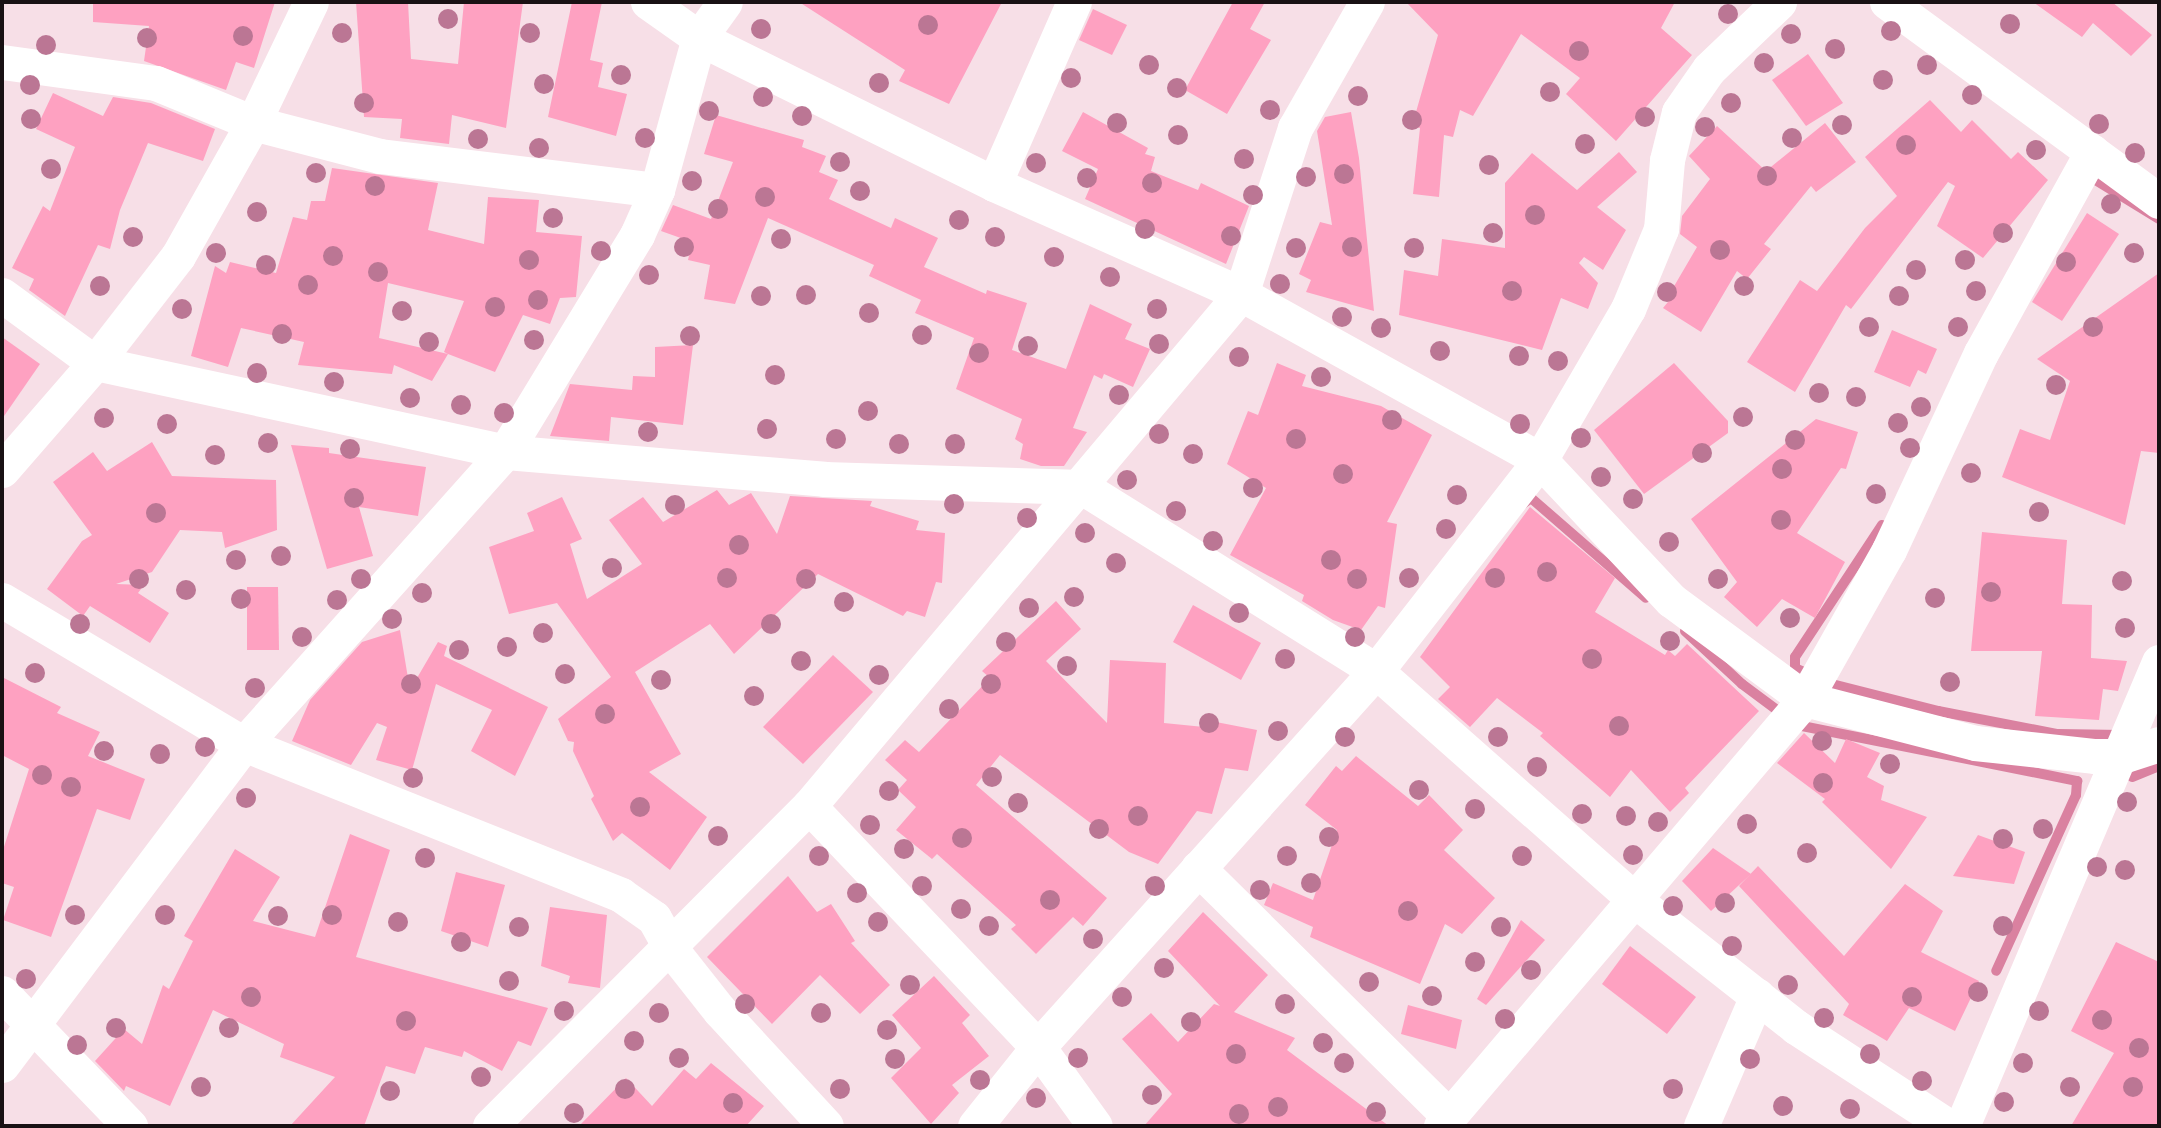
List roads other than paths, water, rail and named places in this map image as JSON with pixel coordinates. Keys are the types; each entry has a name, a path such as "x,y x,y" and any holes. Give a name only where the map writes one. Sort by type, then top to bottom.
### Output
{"street":[{"path":"2,470 95,363 178,256 253,123 311,2"},
{"path":"648,2 699,38 994,184 1241,294 1540,460 1671,600 1805,699 1975,743 2122,756 2159,744"},
{"path":"2,1065 36,1025 244,744 505,452 637,235 657,190 699,38 725,2"},
{"path":"994,184 1074,2"},
{"path":"490,1126 671,949 808,806 1082,487 1241,294 1295,128 1367,2"},
{"path":"975,1126 1038,1047 1376,671 1540,460 1628,309 1661,229 1667,160 1679,112 1709,69 1779,2"},
{"path":"1887,2 2159,201"},
{"path":"2,61 156,83 253,123 380,156 657,190"},
{"path":"1198,868 1445,1121 1636,901 1805,699 1889,550 1982,353 2092,152"},
{"path":"2,295 95,363 505,452 824,479 1082,487 1376,671 1636,901 1757,996 1968,1123 2159,662"},
{"path":"2,600 244,744 621,895 654,918 671,949 720,1011 826,1126"},
{"path":"808,806 1038,1047 1096,1126"},
{"path":"2,993 36,1025 130,1126"},
{"path":"1701,1126 1757,996"}],"waterway":[{"path":"2084,173 2159,219"},
{"path":"1520,506 1531,498 1646,598"},
{"path":"1882,525 1795,657 1795,668 1828,683 1938,711 2058,734 2122,735"},
{"path":"1685,631 1742,684 1797,725 2077,781 2076,795 1996,971"},
{"path":"2132,777 2159,766"}]}
